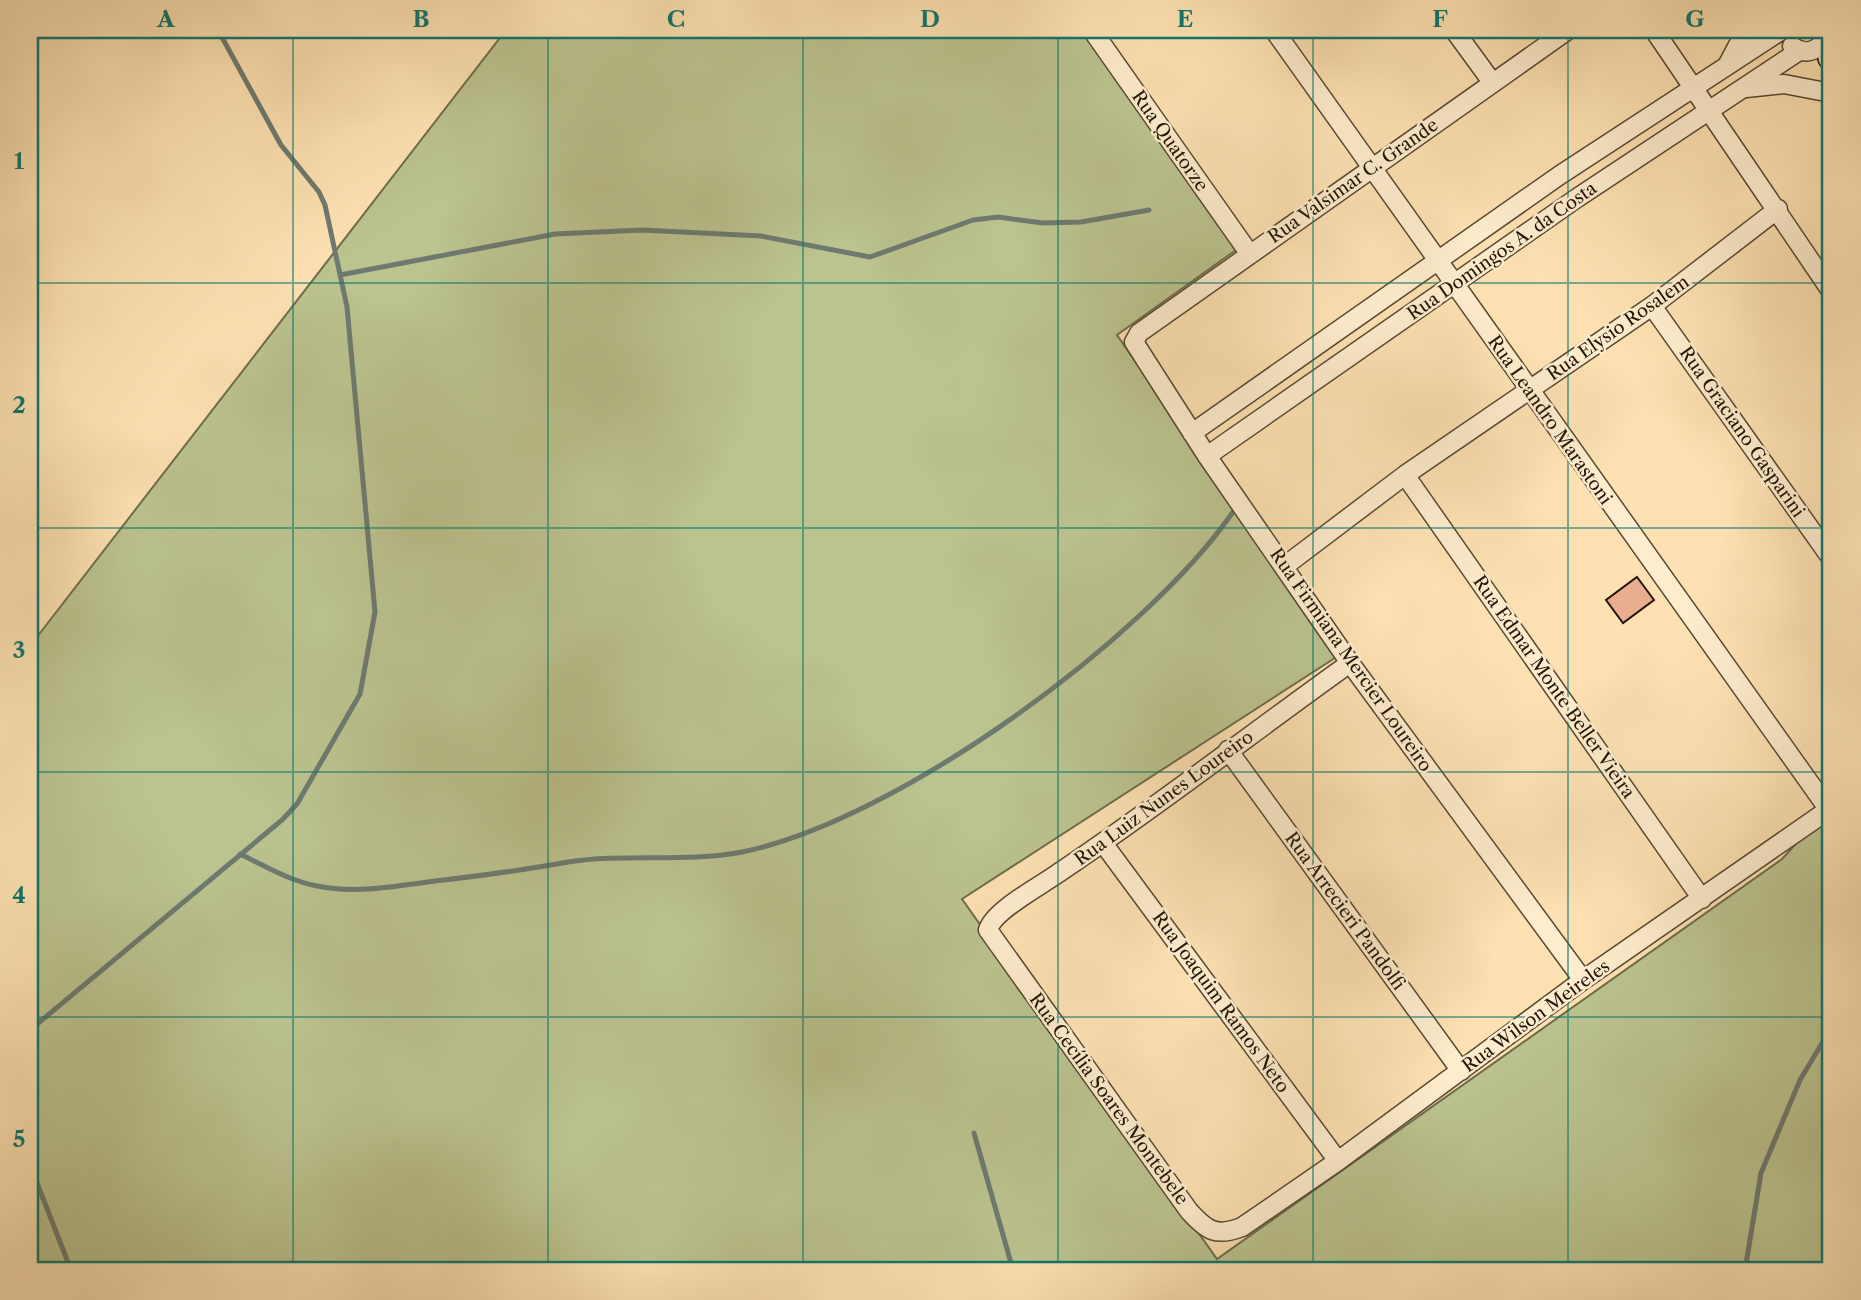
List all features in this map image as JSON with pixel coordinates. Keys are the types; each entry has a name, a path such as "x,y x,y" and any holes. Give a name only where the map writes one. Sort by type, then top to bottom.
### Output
{"street":[{"name":"Rua Quatorze","path":"1092,30 1249,253"},
{"name":"Rua Leandro Marastoni","path":"1274,30 1437,262 1830,809"},
{"path":"1454,30 1492,82"},
{"name":"Rua Valsimar C. Grande","path":"1139,333 1568,30"},
{"path":"1654,30 1778,209 1831,291"},
{"path":"1728,65 1746,30"},
{"path":"1785,30 1790,44 1799,51"},
{"name":"Rua Domingos A. da Costa","path":"1192,433 1560,175 1693,86 1785,30"},
{"name":"Rua Domingos A. da Costa","path":"1207,456 1708,110 1799,51 1828,50"},
{"path":"1743,88 1784,84 1831,93"},
{"path":"1560,175 1577,198"},
{"name":"Rua Elysio Rosalem","path":"1286,565 1405,475 1652,306 1778,209"},
{"name":"Rua Graciano Gasparini","path":"1652,306 1831,558"},
{"name":"Rua Firmiana Mercier Loureiro","path":"1139,333 1135,346 1207,456 1286,565 1350,663 1583,981"},
{"path":"1315,348 1329,372"},
{"name":"Rua Edmar Monte Beller Vieira","path":"1405,475 1702,898"},
{"name":"Rua Luiz Nunes Loureiro","path":"992,937 988,930 992,921 1350,663"},
{"name":"Rua Arrecieri Pandolfi","path":"1228,750 1461,1071"},
{"name":"Rua Wilson Meireles","path":"1242,1227 1338,1161 1583,981 1830,809"},
{"name":"Rua Joaquim Ramos Neto","path":"1103,843 1338,1161"},
{"name":"Rua Cecília Soares Montebele","path":"992,937 1189,1211 1200,1223 1217,1233 1242,1227"}],"green space":[{"path":"506,30 1091,30 1243,245 1117,335 1341,654 962,899 1217,1259 1782,859 1826,811 1831,822 1831,1270 30,1270 30,646"}],"building":[{"path":"1637,577 1654,600 1623,623 1606,600"}],"waterway":[{"path":"30,1030 282,820 297,804 360,694 375,612 347,307 325,205 319,192 281,145 218,30"},
{"path":"340,275 555,234 642,230 761,236 870,257 973,220 998,217 1043,223 1081,222 1149,210"},
{"path":"240,854 307,884 361,889 485,875 590,859 720,855 742,852 804,834 871,804 942,765 1079,668 1140,615 1193,562 1233,512"},
{"path":"1745,1270 1761,1173 1800,1080 1831,1028"},
{"path":"974,1133 1013,1270"},
{"path":"30,1165 71,1270"}]}
